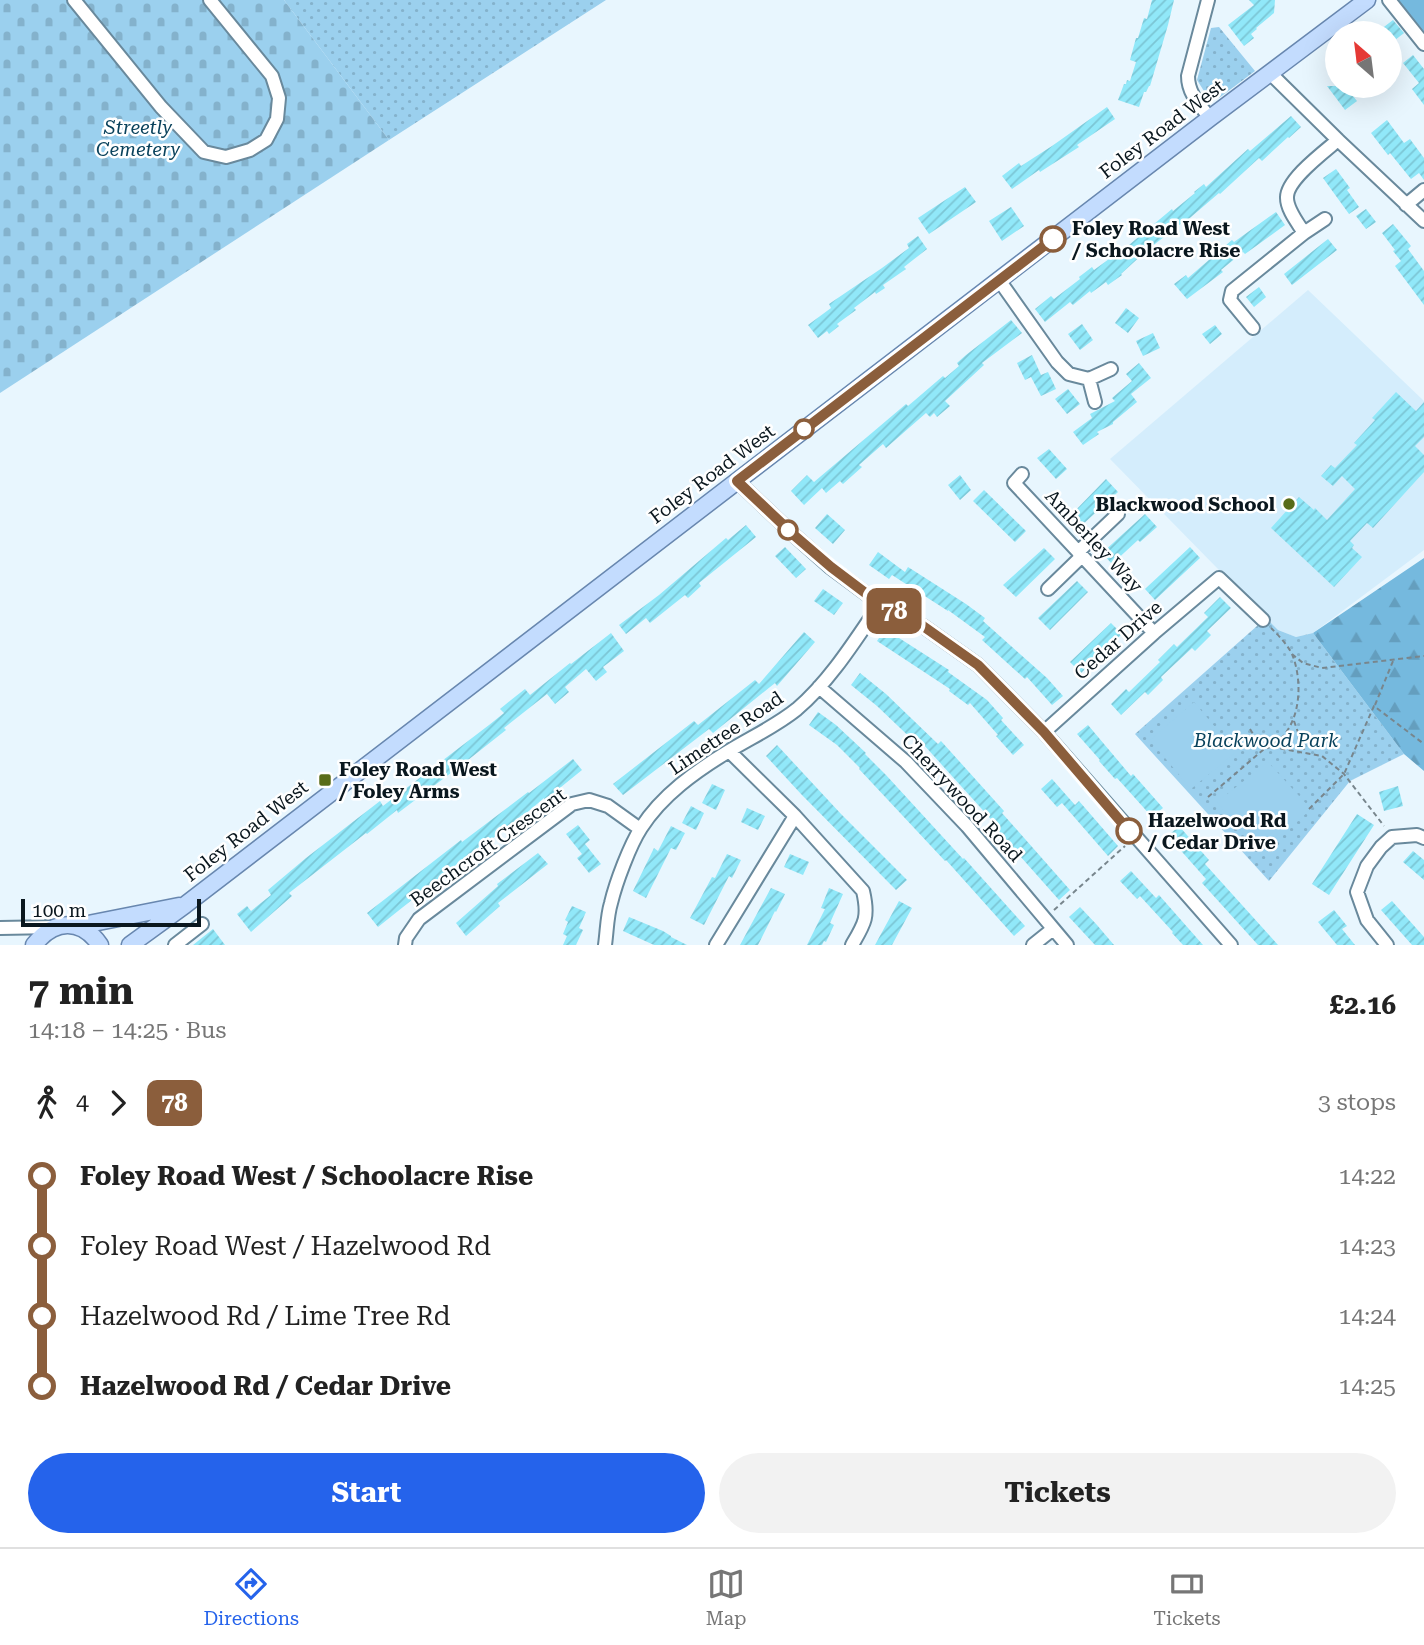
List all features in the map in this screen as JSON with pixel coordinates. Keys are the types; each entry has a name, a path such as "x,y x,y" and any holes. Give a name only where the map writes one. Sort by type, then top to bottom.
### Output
{"main road":[{"name":"Foley Road West","path":"130,945 1367,0"},
{"name":"Foley Road West","path":"55,927 78,926 185,905"},
{"path":"78,926 94,936 100,945"},
{"path":"34,945 42,934 55,927"}],"street":[{"path":"74,0 161,107 204,152 226,157 250,150 266,140 278,119 279,98 272,76 210,0"},
{"path":"1208,0 1188,84 1193,96 1210,118"},
{"path":"1389,0 1424,44"},
{"path":"1270,73 1424,221"},
{"path":"1304,233 1286,197 1292,182 1338,140"},
{"path":"1406,205 1424,190"},
{"path":"1253,328 1230,300 1231,291 1325,219"},
{"path":"999,280 1057,362 1069,374 1089,379 1111,369"},
{"path":"1089,379 1095,402"},
{"name":"Amberley Way","path":"1023,474 1014,483 1154,634"},
{"path":"737,481 821,559 880,604 923,626 978,665 1044,732 1231,945"},
{"path":"1048,589 1118,514"},
{"name":"Cedar Drive","path":"1044,732 1219,578 1263,620"},
{"name":"Limetree Road","path":"605,945 610,904 640,829 662,802 683,783 729,751 775,726 800,707 853,644 880,604"},
{"name":"Cherrywood Road","path":"819,687 923,780 967,826 1067,945"},
{"path":"729,751 863,891 867,905 865,924 852,945"},
{"name":"Beechcroft Crescent","path":"405,945 406,938 419,919 572,804 589,800 608,806 640,829"},
{"path":"716,945 794,816"},
{"path":"1387,945 1367,920 1357,892 1367,866 1392,837 1417,835 1424,838"},
{"path":"1033,945 1049,923"},
{"path":"175,945 202,924"},
{"path":"0,928 55,927"}],"path":[{"path":"1263,620 1303,663 1322,668 1424,656"},
{"path":"1208,797 1263,750 1279,741 1287,731 1296,712 1300,682 1292,654"},
{"path":"1309,809 1345,774 1393,660"},
{"path":"1374,706 1424,744"},
{"path":"1293,719 1306,753"},
{"path":"1251,729 1263,750"},
{"path":"1271,747 1322,756 1345,774 1392,837"},
{"path":"1049,923 1135,837"}],"shaded area":[{"name":"Blackwood School","path":"1308,290 1424,401 1424,550 1313,633 1296,637 1278,630 1110,459"}],"green space":[{"name":"Streetly Cemetery","path":"0,0 284,0 389,140 0,393"},
{"path":"284,0 606,0 389,140"},
{"path":"1395,0 1424,0 1424,36"},
{"path":"1219,27 1255,71 1219,98 1209,99 1197,80 1211,28"},
{"name":"Blackwood Park","path":"1424,558 1424,771 1404,754 1313,633"},
{"name":"Blackwood Park","path":"1266,618 1278,630 1296,637 1313,633 1404,754 1350,781 1269,881 1135,734"},
{"path":"1194,702 1236,752 1191,789 1150,740"},
{"name":"Blackwood Park","path":"1268,762 1311,809 1261,855 1217,802"}],"building":[{"path":"1152,0 1174,0 1150,86 1144,92 1139,107 1118,100 1124,84 1127,80 1130,81 1136,62 1130,60"},
{"path":"1249,0 1275,0 1274,13 1256,28 1251,34 1254,38 1244,46 1228,25 1254,5"},
{"path":"1413,55 1424,69 1424,105 1412,89 1419,83 1403,63"},
{"path":"1336,98 1355,98 1357,101 1345,110"},
{"path":"1107,107 1115,119 1077,145 1079,147 1012,189 1002,176 1019,163 1021,166 1052,146"},
{"path":"1291,116 1301,127 1262,161 1259,158 1220,194 1146,251 1122,275 1108,285 1106,282 1091,293 1090,291 1073,305 1070,302 1045,322 1035,309 1051,296 1054,299 1092,267 1094,270 1111,260 1204,184 1206,187 1248,149 1250,151"},
{"path":"1387,120 1404,143 1410,139 1424,158 1424,180 1419,173 1411,179 1371,133"},
{"path":"1336,169 1350,188 1347,190 1359,207 1349,214 1323,178"},
{"path":"965,187 976,202 929,234 918,218"},
{"path":"1011,207 1024,226 1002,241 989,221"},
{"path":"1366,209 1376,222 1366,229 1356,216"},
{"path":"1276,212 1285,225 1245,254 1243,252 1221,270 1223,272 1187,299 1174,284 1186,275 1188,278 1232,240 1234,242"},
{"path":"1393,224 1411,246 1408,249 1424,271 1424,305 1395,266 1401,261 1382,233"},
{"path":"918,236 927,249 904,267 906,269 883,285 885,288 854,308 856,310 837,324 839,326 818,338 808,325 831,308 829,304 909,248 907,244"},
{"path":"1328,239 1337,250 1292,285 1284,274"},
{"path":"1259,287 1266,297 1254,307 1246,297"},
{"path":"1126,308 1139,318 1128,333 1115,323"},
{"path":"1011,320 1022,333 982,363 984,365 945,401 950,406 937,417 934,413 930,417 926,413 886,448 883,444 859,465 862,467 843,484 840,481 826,493 822,488 804,505 791,491 807,475 814,482 906,404 908,406 943,376 945,378 959,366 957,363 966,355"},
{"path":"1082,324 1093,340 1080,350 1068,334"},
{"path":"1215,325 1222,334 1210,344 1202,334"},
{"path":"1153,333 1160,348 1143,356 1136,341"},
{"path":"1032,355 1041,375 1048,372 1056,389 1041,396 1031,377 1025,380 1017,363"},
{"path":"1139,363 1151,378 1131,394 1137,402 1113,424 1097,432 1099,434 1083,445 1073,432 1092,418 1090,414 1115,401 1112,398 1132,381 1126,374"},
{"path":"1068,389 1080,404 1067,414 1055,399"},
{"path":"1396,392 1416,411 1424,402 1424,437 1415,446 1424,455 1424,472 1373,528 1367,523 1350,541 1354,545 1352,548 1362,557 1334,587 1271,528 1299,497 1327,520 1355,489 1342,476 1333,486 1321,476 1331,465 1335,468 1357,445 1354,443 1375,420 1372,418"},
{"path":"1049,449 1067,469 1056,479 1037,458"},
{"path":"960,475 971,490 960,500 948,485"},
{"path":"1106,479 1118,492 1080,527 1070,516"},
{"path":"984,490 1026,531 1015,542 973,501"},
{"path":"827,514 845,530 833,544 815,528"},
{"path":"1145,514 1157,527 1112,564 1102,553"},
{"path":"746,525 756,537 699,583 701,586 688,598 685,595 650,623 646,618 626,634 619,625 726,538 728,540"},
{"path":"785,547 806,569 796,578 775,556"},
{"path":"1190,547 1200,558 1155,600 1145,589"},
{"path":"1044,548 1055,559 1016,597 1003,585"},
{"path":"878,552 905,572 908,567 985,618 983,621 1047,678 1063,696 1052,705 1027,677 1025,679 982,640 985,637 892,575 889,579 869,565"},
{"path":"1077,581 1088,592 1050,630 1038,618"},
{"path":"823,589 843,603 834,615 814,601"},
{"path":"1220,597 1231,608 1207,631 1211,635 1195,651 1192,648 1161,677 1163,680 1148,695 1145,692 1121,715 1111,704 1126,689 1129,692 1174,644 1177,647 1208,617 1204,613"},
{"path":"1111,623 1122,634 1081,673 1070,662"},
{"path":"885,629 949,670 948,672 987,700 1024,745 1013,755 970,703 968,705 949,691 950,689 877,641"},
{"path":"804,632 815,642 777,686 775,683 713,733 709,729 623,795 613,784 694,721 698,725 755,680 759,684"},
{"path":"611,633 624,651 603,667 607,672 596,681 586,669 565,687 569,692 555,704 547,694 468,760 398,813 397,810 366,833 289,893 292,896 251,932 237,914 247,906 251,911 271,895 268,890 306,858 380,801 383,806 489,725 504,713 500,709 525,689 530,695"},
{"path":"860,673 938,744 941,741 1070,890 1059,900 923,744 920,747 851,685"},
{"path":"818,712 866,753 1025,926 1014,936 860,768 837,745 809,725"},
{"path":"1088,725 1131,776 1133,774 1163,808 1152,817 1077,734"},
{"path":"777,745 907,880 896,890 766,756"},
{"path":"573,759 582,770 478,850 477,848 378,927 367,913 461,840 462,842"},
{"path":"1052,779 1075,805 1079,801 1118,846 1108,856 1062,803 1057,807 1041,789"},
{"path":"712,784 725,790 716,810 702,803"},
{"path":"1398,786 1403,806 1384,811 1379,792"},
{"path":"691,806 704,813 696,830 682,823"},
{"path":"747,808 765,816 758,830 741,822"},
{"path":"1357,814 1374,825 1329,895 1312,884"},
{"path":"578,825 590,840 585,844 601,864 589,873 577,858 582,854 566,834"},
{"path":"671,826 685,833 676,850 671,848 646,898 633,891 654,848 658,851"},
{"path":"1179,826 1209,860 1205,864 1278,945 1258,945 1202,883 1206,879 1168,836"},
{"path":"1413,851 1424,860 1424,880 1403,862"},
{"path":"538,853 548,864 498,903 500,906 466,936 456,923 498,886 497,884"},
{"path":"727,854 741,860 732,878 729,876 704,925 690,918"},
{"path":"790,854 809,862 803,875 784,867"},
{"path":"1131,871 1156,898 1159,895 1203,945 1183,945 1140,896 1137,899 1120,881"},
{"path":"771,888 785,894 776,912 758,945 740,945"},
{"path":"829,888 843,894 830,923 834,925 822,945 807,945 825,909 821,908"},
{"path":"899,901 912,908 892,945 875,945"},
{"path":"1392,901 1424,937 1424,945 1412,945 1381,910"},
{"path":"572,906 586,912 579,928 583,930 576,945 563,945 567,936 563,934 568,922 565,920"},
{"path":"1080,907 1114,945 1095,945 1069,917"},
{"path":"1334,910 1347,926 1342,929 1355,945 1337,945 1318,922"},
{"path":"629,917 663,931 687,945 654,945 623,931"},
{"path":"213,929 225,945 193,945"}],"bus line":[{"name":"78","path":"1053,239 737,481 831,567 880,604 923,626 978,665 1044,732 1129,831"}],"place":[{"name":"Foley Road West / Schoolacre Rise","path":"1053,239"},
{"name":"Blackwood School","path":"1289,504"},
{"name":"Foley Road West / Foley Arms","path":"325,780"},
{"name":"Hazelwood Rd / Cedar Drive","path":"1129,831"}]}
